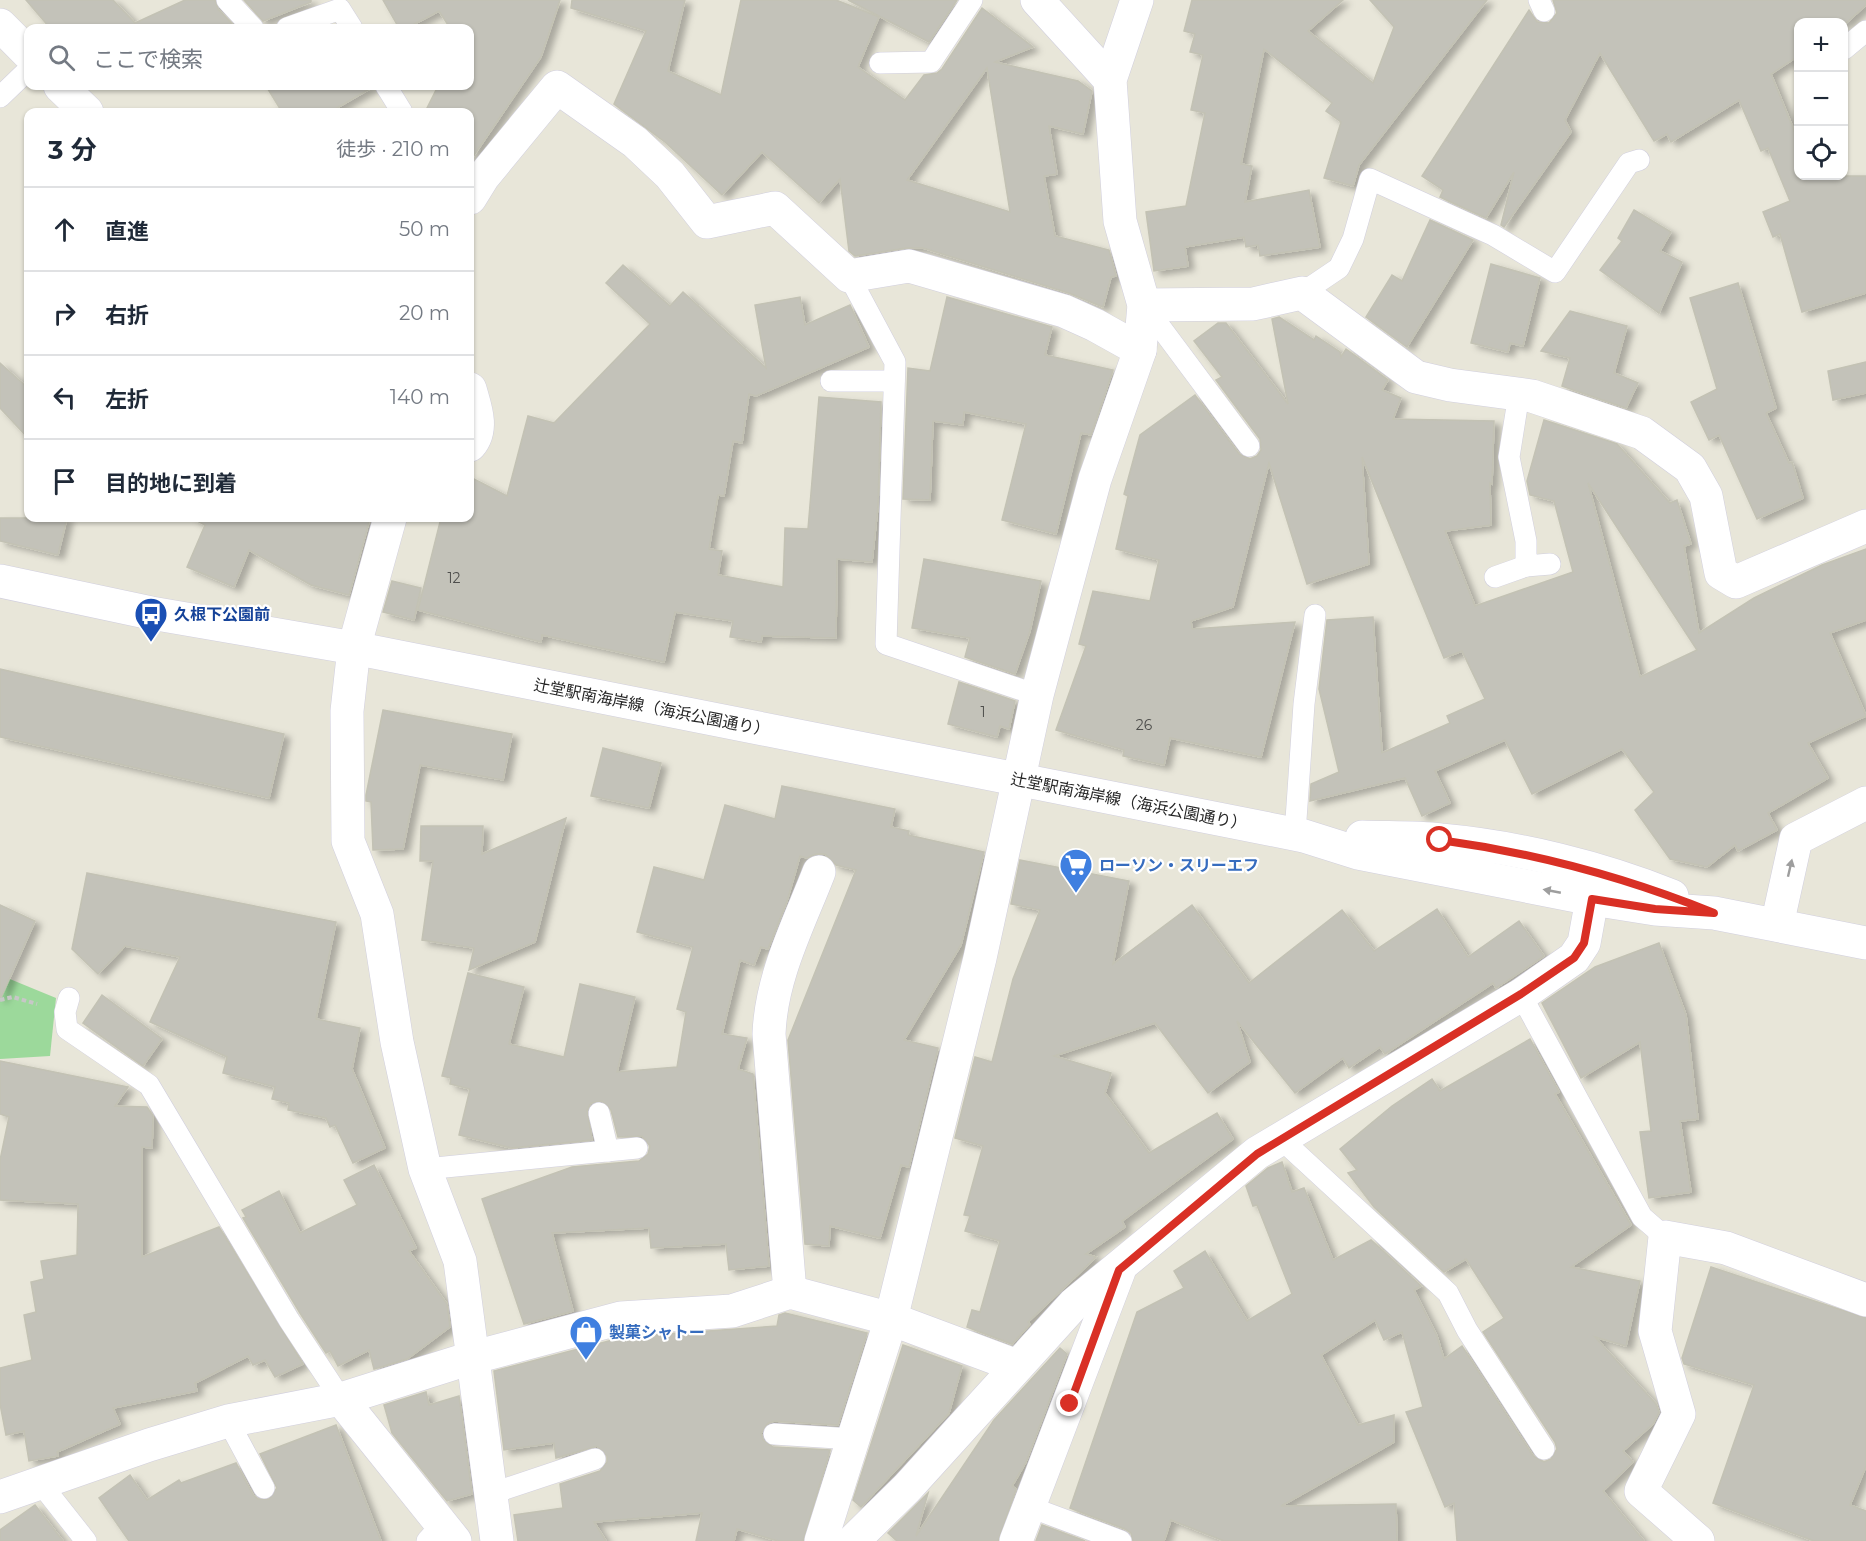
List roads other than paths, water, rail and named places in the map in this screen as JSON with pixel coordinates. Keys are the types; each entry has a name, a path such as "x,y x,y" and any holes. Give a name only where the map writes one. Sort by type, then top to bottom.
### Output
{"street":[{"path":"1037,0 1110,80"},
{"path":"821,1541 891,1319 981,958 1017,779 1037,695 1095,479 1140,350 1144,305 1120,221 1110,80 1137,0"},
{"path":"0,25 24,49"},
{"path":"474,192 483,177 557,87 642,149 670,175 707,222 775,208 849,276 909,266 1064,311 1140,350"},
{"path":"64,90 83,108"},
{"path":"1144,305 1253,304 1302,293 1416,377 1532,396 1642,433 1690,468 1706,496 1721,573 1736,582 1866,526"},
{"path":"474,404 478,418 474,440"},
{"path":"389,522 354,648 346,711 348,841 377,914 397,1042 425,1169 460,1261 471,1358 497,1541"},
{"name":"辻堂駅南海岸線（海浜公園通り）","path":"0,581 151,613 354,648 1299,835 1358,853 1592,899 1655,909 1714,913 1866,943"},
{"path":"1777,925 1796,839 1866,803"},
{"name":"辻堂駅南海岸線（海浜公園通り）","path":"1299,835 1440,840 1502,848 1579,866 1655,890 1714,913"},
{"path":"790,1292 770,1034 770,1007 775,981 819,872"},
{"path":"853,1541 907,1488 1074,1304 1119,1270 1257,1154 1280,1138 1521,994 1574,958 1584,943 1592,899"},
{"path":"1698,1541 1641,1491 1679,1414 1655,1331 1665,1237 1726,1248 1866,1300"},
{"path":"1016,1541 1119,1270"},
{"path":"0,1497 149,1445 228,1421 341,1399 471,1358 621,1318 732,1311 790,1292 891,1319 1017,1366"},
{"path":"341,1399 441,1535"}],"lane":[{"path":"227,0 249,24"},
{"path":"880,63 932,62 972,0"},
{"path":"296,24 338,4 350,24"},
{"path":"1848,46 1866,31"},
{"path":"0,98 24,74"},
{"path":"388,90 400,108"},
{"path":"1302,293 1339,268 1353,239 1370,179 1493,235 1555,272 1629,163 1639,160"},
{"path":"849,276 895,362 886,644 1037,695"},
{"path":"1144,305 1249,446"},
{"path":"831,381 894,381"},
{"path":"1519,394 1509,457 1526,541 1526,566"},
{"path":"1495,577 1526,566 1550,564"},
{"path":"1299,835 1304,704 1315,615"},
{"path":"1521,994 1642,1217 1665,1237"},
{"path":"67,1005 67,1029 149,1085 289,1320 341,1399"},
{"path":"599,1113 608,1151"},
{"path":"1280,1138 1448,1293 1467,1330 1544,1449"},
{"path":"425,1169 637,1148"},
{"path":"228,1421 264,1488"},
{"path":"774,1434 853,1438"},
{"path":"490,1494 596,1459"},
{"path":"41,1484 86,1541"},
{"path":"1030,1507 1121,1541"}],"place":[{"name":"久根下公園前","path":"151,643"},
{"name":"ローソン・スリーエフ","path":"1076,894"},
{"name":"製菓シャトー","path":"586,1361"}]}
